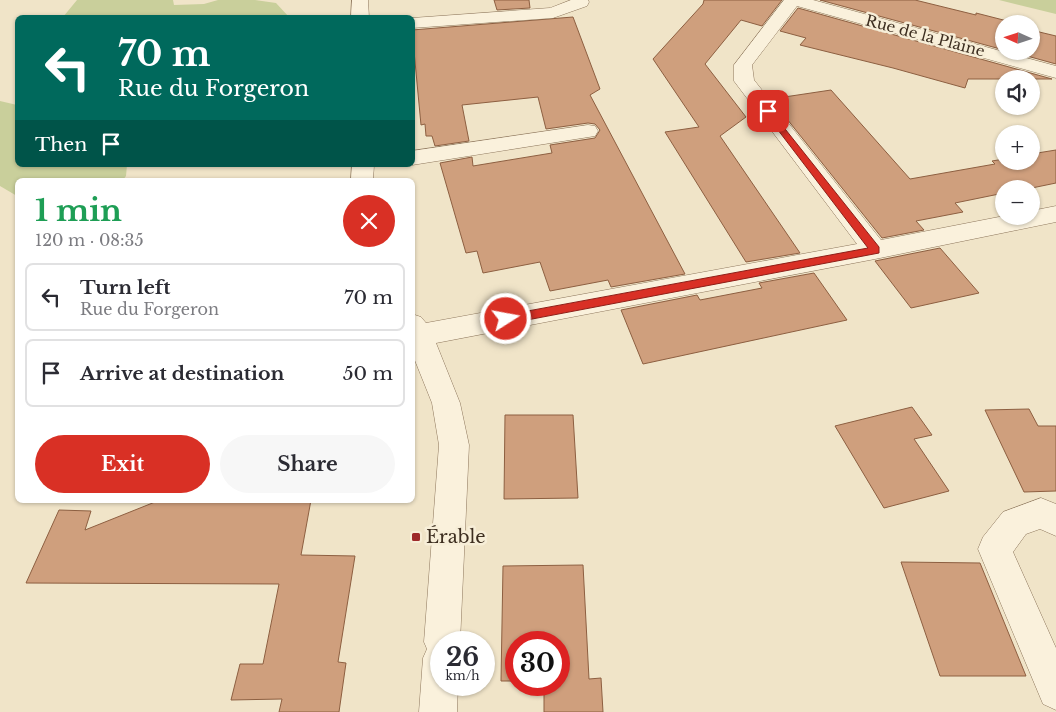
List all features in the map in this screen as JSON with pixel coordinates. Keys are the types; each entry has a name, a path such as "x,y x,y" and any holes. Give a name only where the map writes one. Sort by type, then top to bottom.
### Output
{"street":[{"path":"360,0 360,15"},
{"path":"793,0 743,65 744,80 875,250"},
{"name":"Rue de la Plaine","path":"793,0 1056,72"},
{"path":"415,24 553,13 581,2"},
{"path":"415,158 588,130"},
{"path":"443,631 454,445 446,404 416,329 875,250 1056,214"},
{"path":"1056,520 1040,513 1015,523 995,549 1056,691"},
{"path":"438,712 439,696"}],"green space":[{"path":"77,0 173,0 174,5 204,4 218,0 255,0 276,3 287,15 65,15"},
{"path":"999,0 1056,0 1056,14"},
{"path":"0,101 15,105 15,167 127,167 124,178 15,178 15,195 0,186"}],"building":[{"path":"494,0 529,0 530,8 497,10"},
{"path":"704,0 782,0 762,26 741,20 705,64 746,117 720,136 800,253 746,262 665,132 699,127 653,59 703,4"},
{"path":"820,0 915,0 995,18 995,48"},
{"path":"798,8 1020,70 995,70 995,79 968,79 965,88 800,45 806,38 780,31"},
{"path":"573,17 600,89 590,95 685,274 611,287 608,280 550,291 540,262 483,273 477,251 466,253 440,163 472,157 473,166 552,153 550,145 595,138 600,130 595,124 588,123 546,129 538,97 462,105 469,141 435,146 432,136 426,136 425,124 421,125 415,62 415,30"},
{"path":"1040,32 1056,36 1056,64 1040,60"},
{"path":"1040,76 1052,79 1040,79"},
{"path":"831,90 910,179 995,164 995,170 1040,170 1040,153 1056,150 1056,183 1040,186 1040,180 995,180 995,195 955,203 963,212 916,221 924,230 882,238 771,99"},
{"path":"940,248 979,293 911,308 875,261"},
{"path":"814,273 847,320 643,364 621,310 697,295 700,300 762,288 759,283"},
{"path":"912,407 932,435 914,439 949,491 884,508 835,426"},
{"path":"1029,409 1038,426 1056,426 1056,491 1024,492 985,410"},
{"path":"505,415 573,415 578,498 504,499"},
{"path":"152,503 310,503 301,555 355,556 338,662 346,663 339,712 279,712 282,699 231,700 240,664 263,664 279,584 26,583 59,510 91,511 85,530"},
{"path":"901,562 980,563 1026,676 940,676"},
{"path":"583,565 589,679 601,678 603,712 544,712 544,696 570,696 570,631 505,631 505,681 501,681 503,566"}],"place":[{"name":"Érable","path":"416,537"}],"route":[{"path":"506,319 875,250 768,111"}]}
